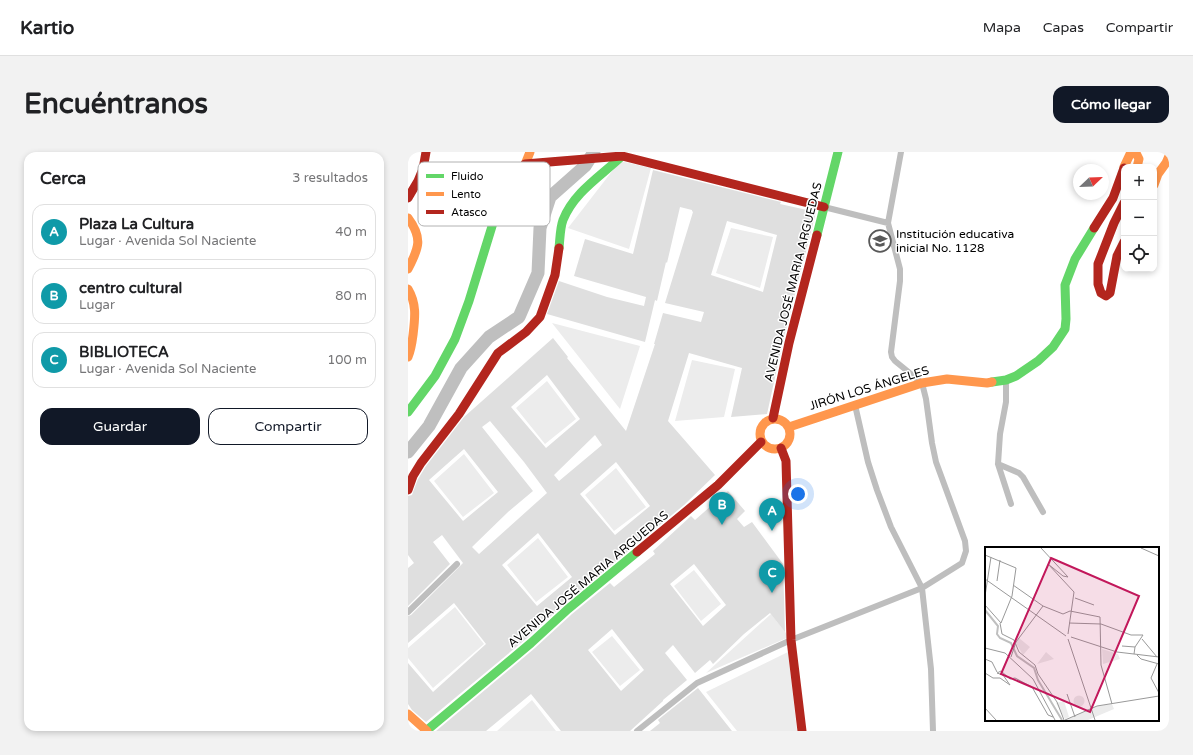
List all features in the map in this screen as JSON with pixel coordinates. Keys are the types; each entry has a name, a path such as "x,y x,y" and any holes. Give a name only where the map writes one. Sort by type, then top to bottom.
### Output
{"street":[{"path":"424,162 426,152"},
{"path":"526,162 530,152"},
{"name":"AVENIDA JOSÉ MARIA ARGUEDAS","path":"773,418 789,343 838,152"},
{"path":"637,731 697,683 792,640 922,588 962,563 966,550 965,541 936,462 922,383 892,357 891,352 900,281 900,269 888,223 901,152"},
{"path":"1131,152 1136,152 1139,159 1138,164"},
{"name":"JIRÓN LOS ÁNGELES","path":"1126,164 1131,152"},
{"path":"408,490 413,476 458,414 498,353 526,332 540,317 555,275 563,221 573,201 621,155"},
{"path":"550,162 621,155 888,223"},
{"path":"1157,177 1169,156"},
{"name":"JIRÓN LOS ÁNGELES","path":"788,427 922,383 947,379 987,383 1006,380 1016,376 1038,361 1053,347 1065,329 1065,285 1075,259 1113,198 1121,176"},
{"path":"408,198 418,181"},
{"path":"1121,209 1098,264 1098,284 1101,293 1106,296 1110,293 1116,256 1121,247"},
{"path":"408,218 416,227 419,237 415,257 408,269"},
{"path":"408,412 435,376 455,339 469,301 492,226"},
{"path":"408,289 414,299 416,308 411,351 408,357"},
{"path":"1006,380 1006,402 1000,434 998,464 1011,504"},
{"path":"855,405 868,462 877,490 891,527 922,588 931,669 933,731"},
{"path":"773,418 782,420 788,427 790,437 785,446 772,449 761,442 761,427 768,420 773,418"},
{"name":"AVENIDA JOSÉ MARIA ARGUEDAS","path":"427,731 531,643 568,609 718,485 761,442"},
{"path":"781,448 786,461 792,640 802,731"},
{"path":"998,464 1019,473 1023,477 1043,512"},
{"path":"408,612 457,564"},
{"path":"408,714 427,731"}],"shaded area":[{"path":"620,161 651,168 629,249 568,228"},
{"path":"731,228 773,237 760,288 716,273"},
{"path":"552,323 640,346 620,409"},
{"path":"692,360 735,369 724,417 675,421"},
{"path":"547,381 576,419 545,444 516,408"},
{"path":"464,454 494,493 463,517 434,481"},
{"path":"616,468 646,507 614,531 585,495"},
{"path":"538,538 568,577 536,602 507,565"},
{"path":"694,570 721,604 701,621 674,586"},
{"path":"455,607 484,644 433,688 408,658 408,648"},
{"path":"771,614 789,637 706,673"},
{"path":"612,636 640,670 620,686 592,652"},
{"path":"788,652 797,731 737,731 706,692"},
{"path":"532,700 556,731 497,731"}],"building":[{"path":"653,170 781,202 780,204 816,212 783,341 767,414 731,417 742,368 689,353 668,421 715,475 684,505 564,604 527,638 426,722 412,710 408,704 408,663 433,692 486,644 454,603 408,643 408,616 411,615 463,563 442,535 433,542 450,564 408,606 408,568 414,563 408,555 408,496 412,495 418,479 426,466 464,417 553,338 568,357 567,358 626,431 655,344 663,313 701,322 704,312 665,303 693,212 692,210 680,207 667,263 666,262 657,301 655,300 645,342 547,314 559,281 607,297 644,306 646,297 574,276 585,239 633,254","holes":["727,221 777,235 763,292 711,275","547,375 580,419 546,448 511,407","490,421 524,462 547,493 479,554 472,547 508,512 533,491 482,427","595,435 602,445 559,481 554,475","464,449 498,492 463,521 429,480","616,462 650,506 615,535 580,494","538,533 572,577 537,606 502,565"]},
{"path":"728,491 745,511 737,519 744,527 752,522 783,564 785,632 770,613 744,634 713,664 710,660 695,673 673,645 665,653 687,680 630,731 561,731 531,694 486,731 436,731 610,583 614,587 655,554 653,551 691,516 695,520","holes":["694,564 726,605 703,626 670,584","612,629 644,670 621,691 588,650"]},
{"path":"698,688 732,731 650,731 660,723 658,720 659,719"}],"waterway":[{"path":"550,197 585,166 594,152"},
{"path":"408,452 429,426 461,368 489,337 519,317 538,273 541,226"}],"traffic: fast":[{"path":"817,235 838,152"},
{"path":"559,248 563,220 574,201 589,185 622,156"},
{"path":"408,412 435,376 455,339 469,301 492,226"},
{"path":"992,382 1006,380 1016,376 1038,361 1053,347 1065,329 1065,285 1075,259 1094,228"},
{"path":"426,731 637,552"}],"traffic: slow":[{"path":"526,162 530,152"},
{"path":"1125,164 1131,152"},
{"path":"1132,152 1136,153 1139,159 1138,164"},
{"path":"1157,177 1169,156"},
{"path":"408,218 416,231 418,243 415,255 408,269"},
{"path":"408,289 413,300 415,317 412,344 408,357"},
{"path":"789,427 922,383 947,379 987,383 992,382"},
{"path":"775,419 786,423 790,434 786,445 775,449 764,445 760,434 764,423 775,419"},
{"path":"408,714 427,731"}],"traffic: jam":[{"path":"424,162 426,152"},
{"path":"549,162 622,156 824,207"},
{"path":"1094,228 1113,198 1121,176"},
{"path":"408,198 418,181"},
{"path":"1121,209 1098,264 1098,284 1101,293 1106,296 1110,293 1117,256 1121,248"},
{"path":"773,418 789,343 817,235"},
{"path":"408,490 413,476 421,463 459,414 498,353 526,332 540,317 555,275 559,248"},
{"path":"637,552 718,485 761,442"},
{"path":"781,448 786,461 791,640 802,731"}],"place":[{"name":"Institución educativa inicial No. 1128","path":"880,241"},
{"name":"centro cultural","path":"722,525"},
{"name":"Plaza La Cultura","path":"772,531"},
{"name":"BIBLIOTECA","path":"772,593"}]}
